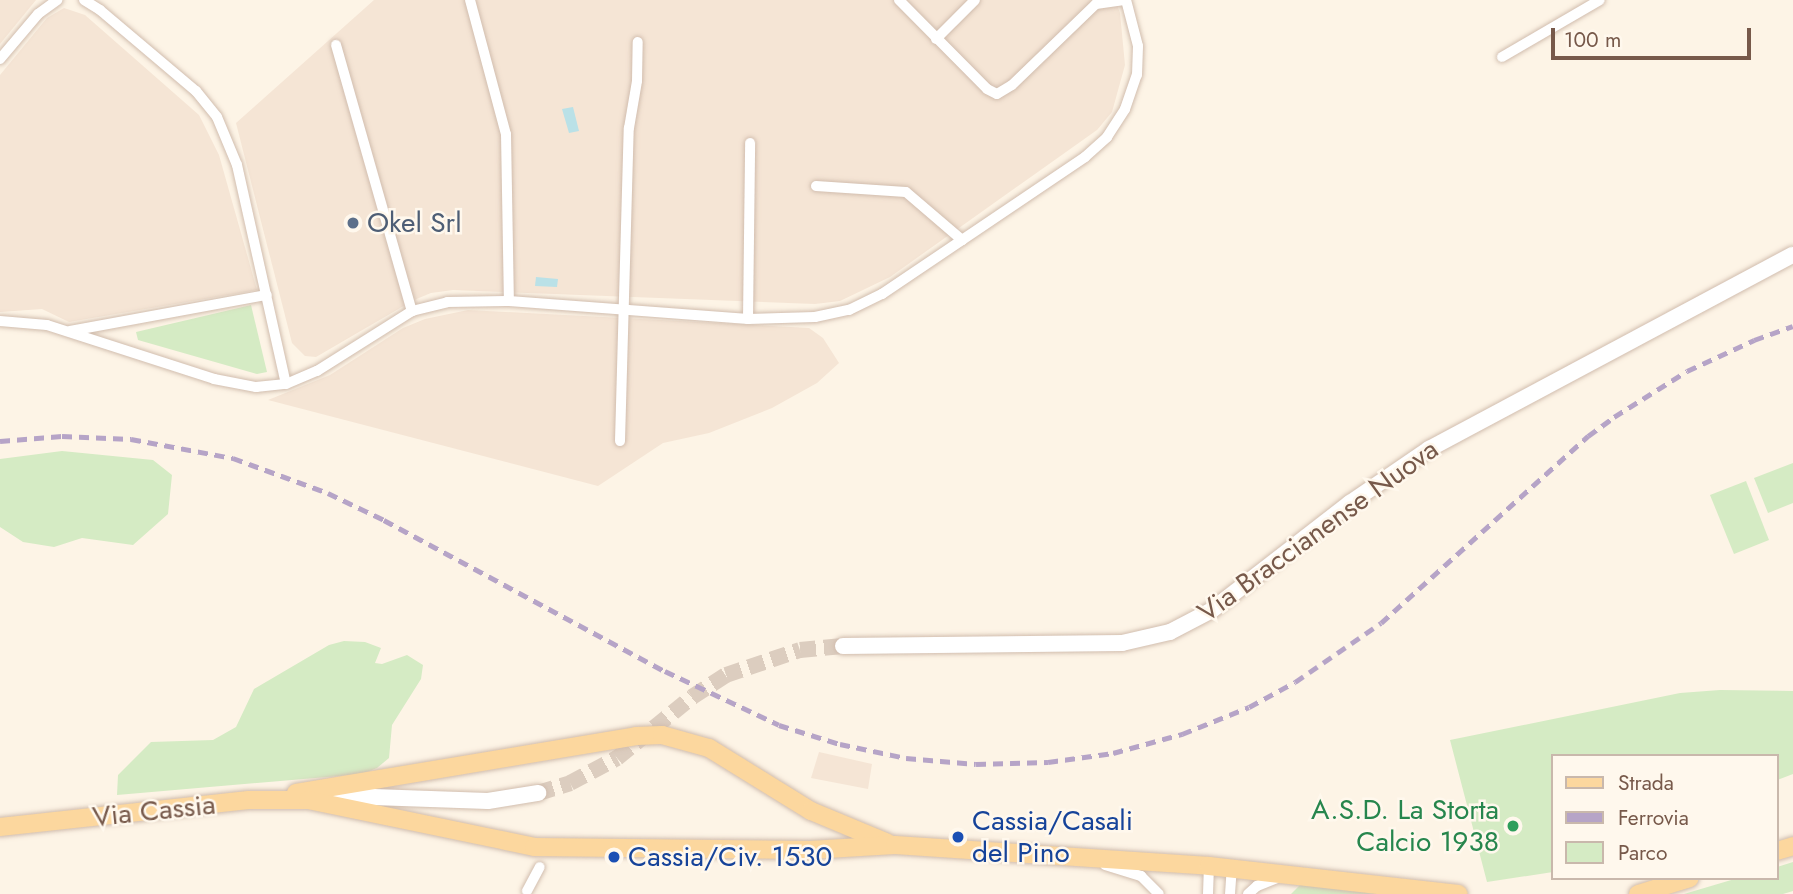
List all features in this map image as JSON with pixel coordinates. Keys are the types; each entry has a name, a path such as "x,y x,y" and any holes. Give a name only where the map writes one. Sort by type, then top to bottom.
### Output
{"main road":[{"name":"Via Braccianense Nuova","path":"842,646 1122,643 1170,632 1212,610 1350,503 1429,449 1793,255"},
{"path":"249,800 420,775 636,736 662,735 709,748 811,811 895,845 1209,866 1458,894"},
{"path":"308,800 373,797 488,801 538,793"},
{"name":"Via Cassia","path":"0,827 249,800 308,800 534,847 810,850 895,845"},
{"path":"1638,894 1684,880"}],"street":[{"path":"0,59 38,14 57,0"},
{"path":"84,0 100,10 196,92 218,117 236,165 286,384"},
{"path":"470,0 506,134 509,301"},
{"path":"0,320 24,321 69,332 233,384 256,387 286,384 330,364 412,310 447,302 509,301 748,319 815,317 849,310 883,294 1084,157 1113,128 1131,97 1138,65 1136,36 1126,0 1096,4 1012,85 997,94 987,89 899,0"},
{"path":"936,39 975,0"},
{"path":"1502,57 1600,0"},
{"path":"620,441 629,128 637,81 638,42"},
{"path":"336,46 412,310"},
{"path":"748,319 750,143"},
{"path":"816,186 906,192 962,240"},
{"path":"69,332 267,295"},
{"path":"1076,856 1141,876 1159,894"},
{"path":"1208,894 1209,866"},
{"path":"527,891 540,867"},
{"path":"1230,894 1232,869"},
{"path":"1248,894 1257,886 1283,875"}],"shaded area":[{"path":"0,0 36,0 0,44"},
{"path":"374,0 1115,0 1120,13 1125,65 1112,112 1097,130 890,277 840,301 815,304 453,290 431,293 414,300 316,357 305,356 292,343 236,123"},
{"path":"64,8 85,15 199,115 219,155 257,290 69,322 42,309 0,312 0,75 47,18"},
{"path":"468,310 809,328 823,338 839,363 817,383 772,408 709,433 663,443 598,486 268,400 330,375 403,328 425,319"},
{"path":"819,752 872,764 868,789 811,778"}],"green space":[{"path":"251,305 267,372 257,374 138,340 136,332"},
{"path":"62,451 153,460 172,475 168,514 133,545 82,538 54,547 23,542 0,527 0,459"},
{"path":"1793,463 1793,503 1768,513 1754,478"},
{"path":"1746,481 1769,540 1734,554 1710,495"},
{"path":"344,641 365,642 381,648 375,663 382,664 407,655 423,665 421,679 392,725 389,758 377,768 362,774 117,795 118,775 151,742 213,740 236,727 254,689 329,645"},
{"name":"A.S.D. La Storta Calcio 1938","path":"1720,690 1793,691 1793,774 1779,779 1779,754 1552,754 1552,872 1487,882 1450,740 1680,693"},
{"path":"1793,862 1793,891 1783,894 1684,894 1731,880 1779,880 1779,866"},
{"path":"1305,880 1439,894 1291,894"}],"water":[{"path":"573,107 579,131 569,133 562,109"},
{"path":"536,277 558,279 557,287 535,286"}],"tunnel":[{"path":"538,793 570,783 617,758 692,697 726,675 800,650 843,646"}],"railway":[{"path":"0,441 62,436 131,439 233,458 328,493 384,520 665,671 779,725 840,744 906,758 976,764 1048,762 1113,753 1182,734 1249,707 1295,682 1381,623 1588,436 1614,417 1687,371 1754,340 1793,326"}],"place":[{"name":"Okel Srl","path":"353,223"},
{"name":"A.S.D. La Storta Calcio 1938","path":"1513,826"},
{"name":"Cassia/Casali del Pino","path":"958,837"},
{"name":"Cassia/Civ. 1530","path":"614,857"}]}
